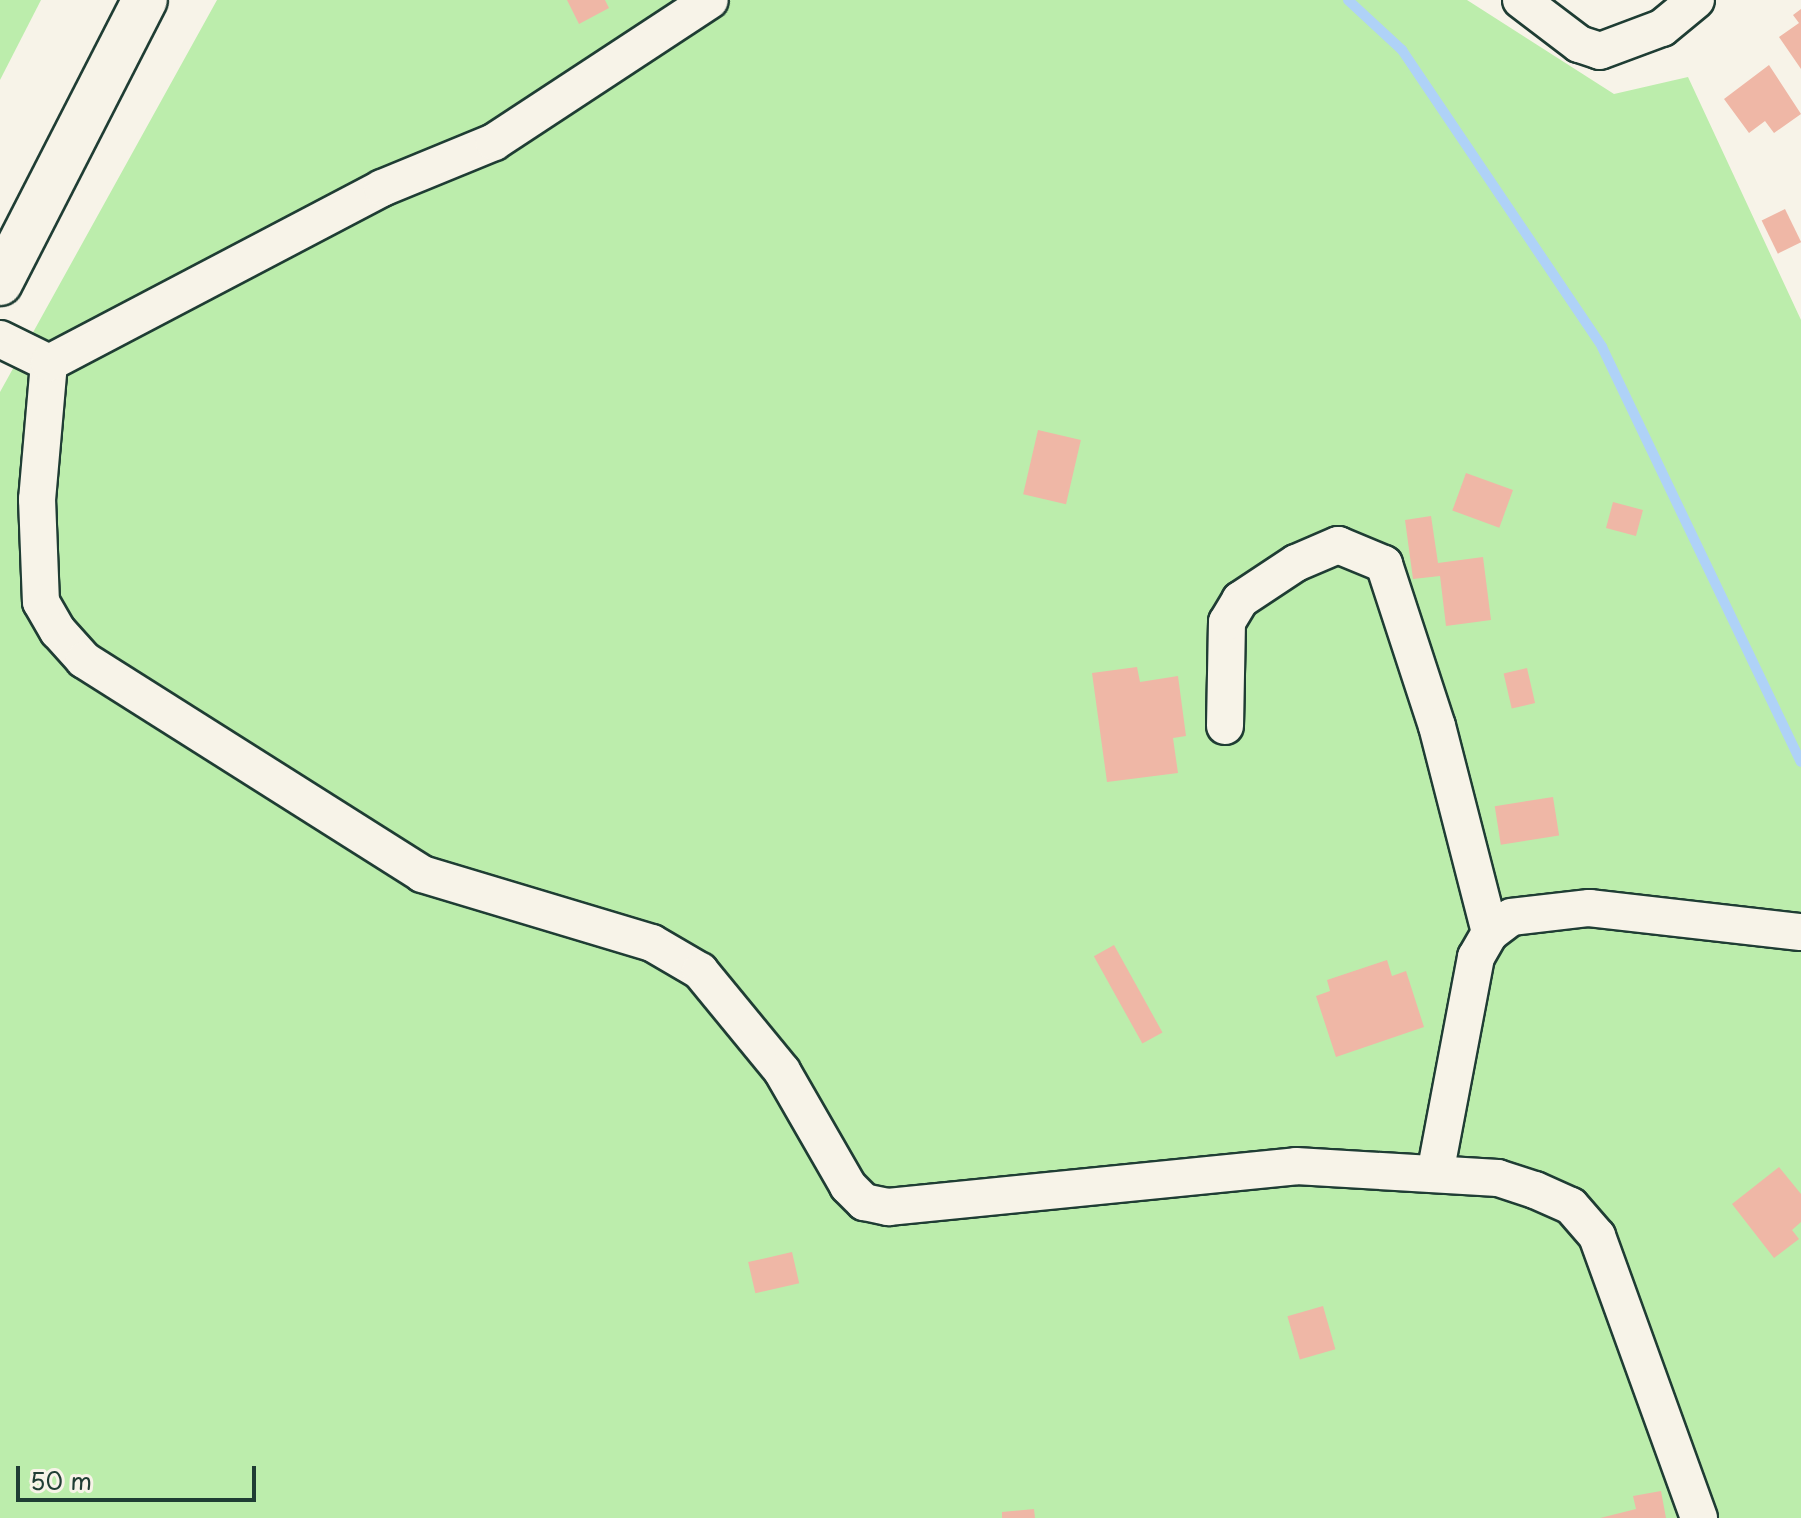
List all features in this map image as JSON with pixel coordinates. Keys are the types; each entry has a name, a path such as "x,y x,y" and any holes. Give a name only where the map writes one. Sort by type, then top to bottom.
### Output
{"main road":[{"path":"0,283 145,0"}],"street":[{"path":"49,363 382,188 494,142 710,0"},
{"path":"1521,0 1579,44 1600,51 1662,28 1696,0"},
{"path":"0,339 49,363"},
{"path":"49,363 37,499 41,602 84,660 422,874 652,943 700,971 782,1071 848,1186 864,1202 888,1207 1296,1166 1498,1178 1571,1206 1597,1236 1699,1518"},
{"path":"1225,726 1227,622 1240,600 1296,563 1338,545 1384,564 1437,726 1490,933"},
{"path":"1435,1174 1476,957 1490,933 1511,917 1589,908 1801,932"}],"green space":[{"path":"0,0 41,0 0,80"},
{"path":"217,0 1467,0 1614,94 1688,77 1801,320 1801,1518 0,1518 0,392"}],"building":[{"path":"567,0 605,0 609,8 579,24"},
{"path":"1801,9 1801,69 1779,37 1799,23 1793,15"},
{"path":"1769,65 1801,114 1774,133 1765,121 1749,133 1724,99"},
{"path":"1785,209 1801,242 1778,254 1762,220"},
{"path":"1038,430 1081,440 1066,504 1023,494"},
{"path":"1466,473 1513,490 1499,528 1452,511"},
{"path":"1613,502 1643,510 1636,536 1606,528"},
{"path":"1431,516 1438,563 1483,557 1491,620 1446,626 1440,576 1413,579 1405,520"},
{"path":"1137,667 1140,682 1178,676 1186,736 1173,738 1178,773 1107,782 1092,673"},
{"path":"1527,668 1535,703 1512,708 1504,673"},
{"path":"1553,797 1559,836 1501,845 1495,806"},
{"path":"1114,945 1162,1032 1142,1044 1094,956"},
{"path":"1387,960 1392,976 1406,971 1424,1027 1336,1057 1316,996 1330,991 1327,980"},
{"path":"1779,1167 1801,1194 1801,1222 1792,1230 1799,1239 1774,1258 1732,1204"},
{"path":"792,1252 799,1283 755,1293 748,1262"},
{"path":"1323,1306 1335,1349 1300,1359 1287,1316"},
{"path":"1661,1491 1666,1518 1600,1518 1636,1509 1633,1496"},
{"path":"1034,1509 1035,1518 1002,1518 1002,1512"}],"waterway":[{"path":"1348,0 1402,50 1602,347 1801,762"}]}
